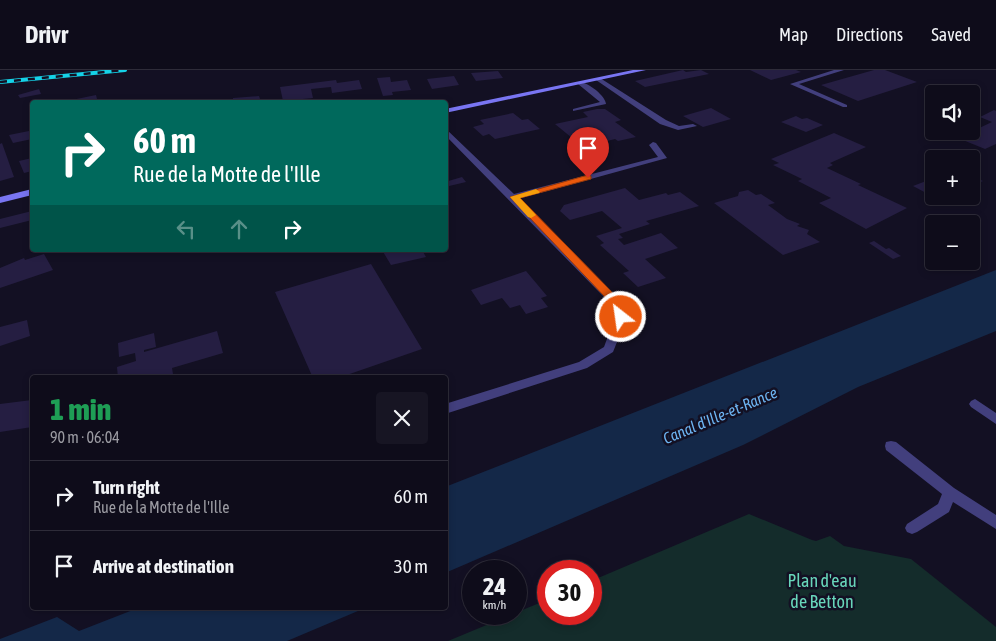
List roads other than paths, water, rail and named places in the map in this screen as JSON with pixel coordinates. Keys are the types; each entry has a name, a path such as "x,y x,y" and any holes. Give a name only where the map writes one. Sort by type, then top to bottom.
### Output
{"main road":[{"path":"448,110 643,70"},
{"path":"0,200 30,192"}],"street":[{"path":"448,133 514,197 608,295 621,317 609,349 583,365 448,408"},
{"path":"514,197 663,158 653,145"}],"lane":[{"path":"841,70 793,84 845,106"},
{"path":"598,80 663,122 678,128 693,126"},
{"path":"575,110 604,103 602,99 580,83"},
{"path":"827,98 840,95"},
{"path":"975,404 996,419"},
{"path":"891,446 949,492 996,523"},
{"path":"912,528 944,508 949,492"}],"water":[{"name":"Canal d'Ille-et-Rance","path":"996,270 996,331 858,387 743,445 475,560 462,560 462,566 448,572 448,486"},
{"path":"133,610 360,610 287,641 0,641 0,639 57,617 79,631"}],"railway":[{"path":"0,82 125,70"}],"park label":[{"name":"Plan d'eau de Betton","path":"822,590"}]}
